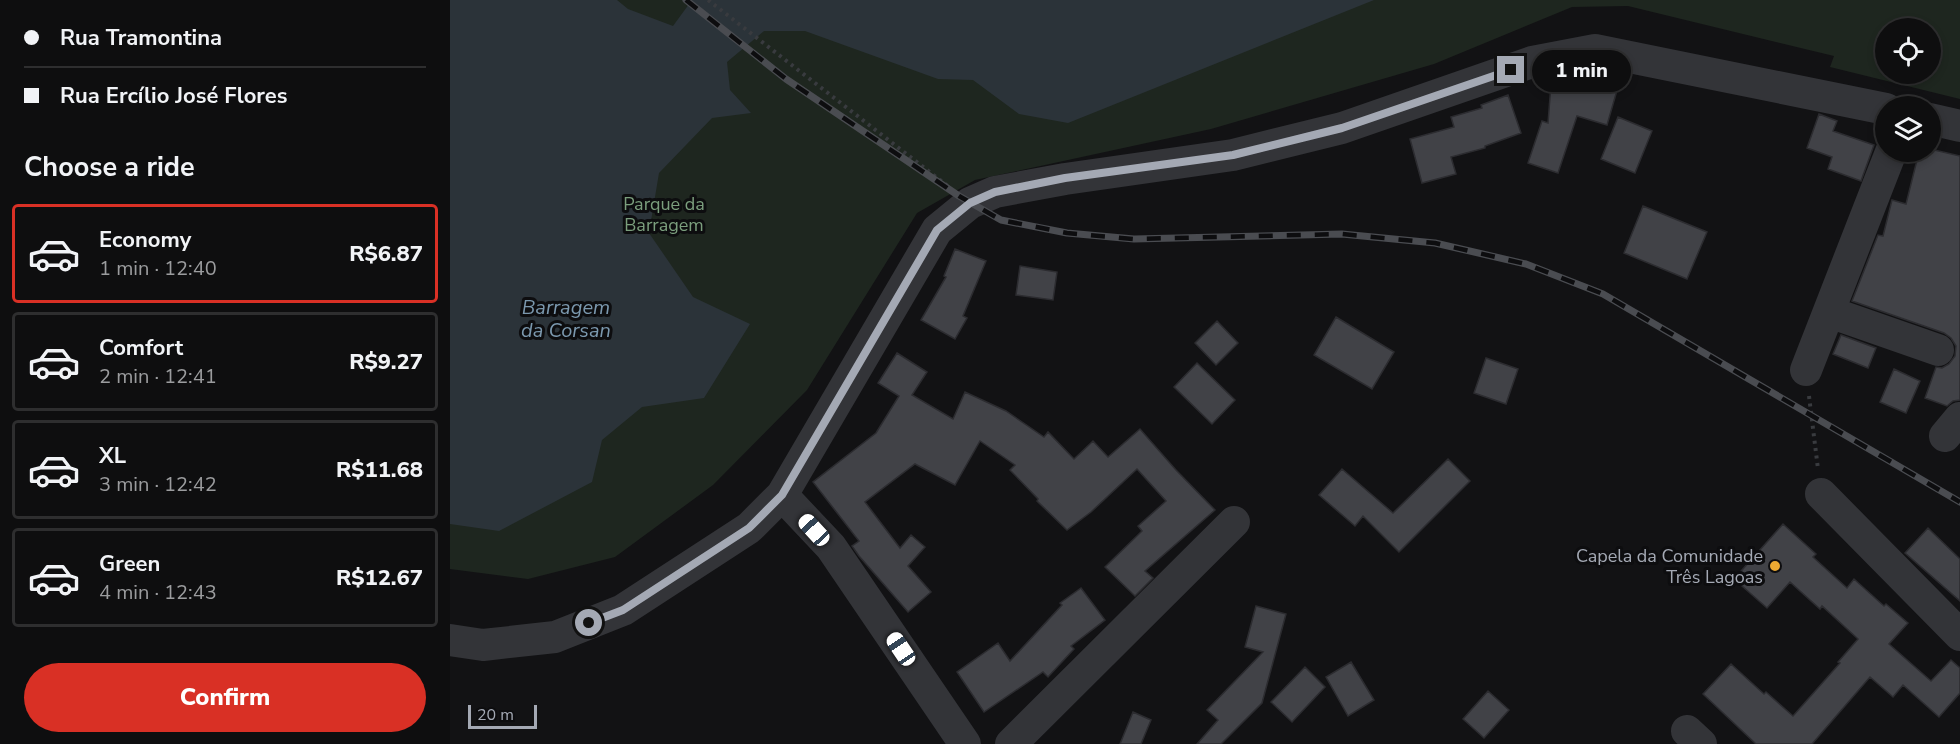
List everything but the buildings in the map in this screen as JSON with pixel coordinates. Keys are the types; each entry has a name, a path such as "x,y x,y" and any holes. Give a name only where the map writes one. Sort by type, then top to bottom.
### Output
{"street":[{"path":"450,640 483,645 555,637 623,610 749,528 782,495 937,230 970,203 995,192 1065,178 1233,155 1342,128 1532,62 1595,50 1875,107"},
{"path":"1941,122 1960,126"},
{"path":"1806,370 1887,162"},
{"path":"1829,312 1938,350"},
{"path":"1821,494 1960,635"},
{"path":"782,495 831,547 965,744"},
{"path":"1011,744 1234,522"}],"path":[{"path":"708,0 970,203"},
{"path":"1810,404 1821,494"}],"green space":[{"name":"Parque da Barragem","path":"450,0 1960,0 1960,99 1899,84 1941,84 1941,18 1875,18 1875,78 1830,67 1834,56 1628,6 1572,7 1434,64 1211,129 975,180 917,213 807,390 713,485 615,557 528,579 450,569"}],"water":[{"name":"Barragem da Corsan","path":"450,0 617,0 628,9 673,26 692,0 1374,0 1068,123 1019,114 973,80 938,79 805,31 764,31 727,62 730,90 751,113 712,118 659,173 649,233 693,297 750,324 704,398 642,407 602,440 592,482 499,531 450,524"}],"railway":[{"path":"686,0 786,79 959,196 1001,220 1067,233 1134,239 1342,234 1435,243 1526,264 1603,294 1960,502"}],"place":[{"name":"Capela da Comunidade Três Lagoas","path":"1775,566"}],"route":[{"path":"589,623 623,610 749,528 782,495 937,230 970,203 995,192 1065,178 1233,155 1342,128 1511,70"}]}
